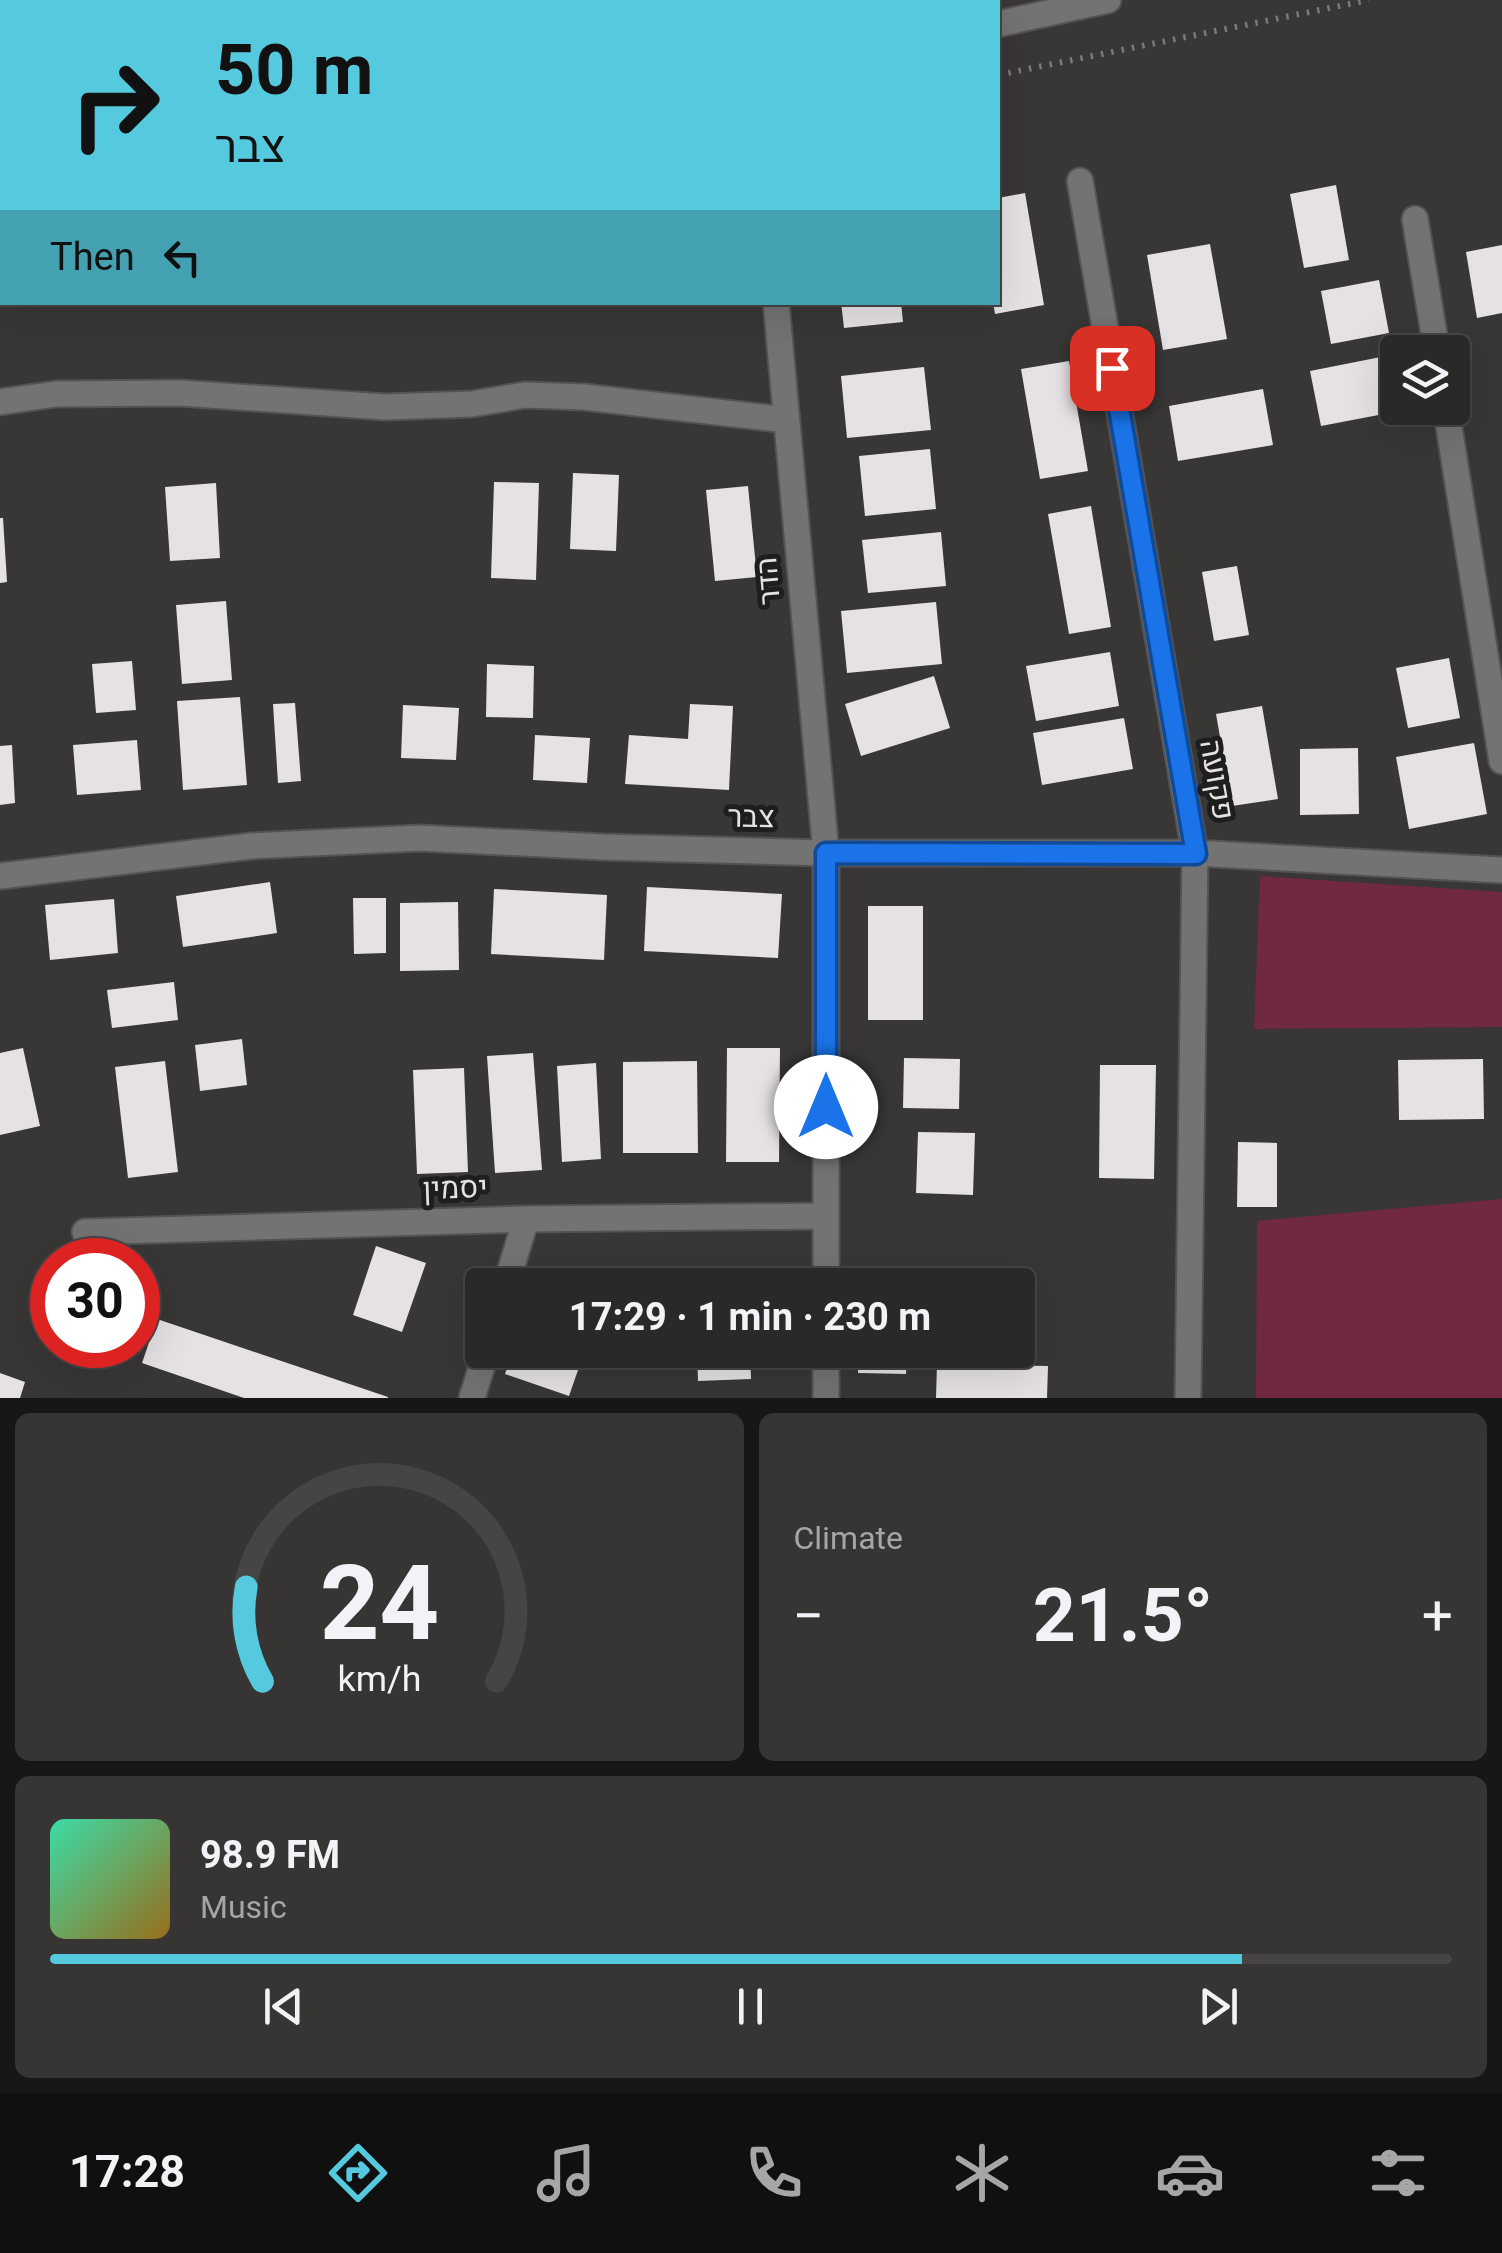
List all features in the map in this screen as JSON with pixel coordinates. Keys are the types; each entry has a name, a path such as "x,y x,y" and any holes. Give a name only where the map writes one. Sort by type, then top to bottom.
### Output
{"street":[{"path":"1000,24 1108,0"},
{"name":"פקועה","path":"1080,181 1196,854 1188,1398"},
{"path":"1415,219 1434,335"},
{"name":"הדר","path":"776,305 826,853"},
{"path":"0,402 56,394 180,393 385,408 472,404 525,395 584,396 786,420"},
{"path":"1449,425 1502,761"},
{"name":"צבר","path":"0,876 251,846 420,838 826,853 1196,854 1502,870"},
{"path":"826,853 826,1268"},
{"name":"יסמין","path":"86,1232 526,1219 826,1216"},
{"path":"511,1268 526,1219"},
{"path":"472,1398 481,1368"},
{"path":"826,1368 826,1398"}],"path":[{"path":"1000,75 1370,0"}],"shaded area":[{"path":"1260,876 1502,892 1502,1027 1254,1029"},
{"path":"1502,1199 1502,1398 1256,1398 1257,1221"}],"building":[{"path":"1336,185 1349,260 1304,268 1290,194"},
{"path":"1025,193 1044,305 995,314 994,305 1000,305 1000,198"},
{"path":"1210,244 1227,339 1163,350 1147,255"},
{"path":"1502,245 1502,313 1477,318 1466,252"},
{"path":"1379,280 1389,333 1331,344 1321,291"},
{"path":"841,305 901,305 903,322 844,328"},
{"path":"1380,357 1380,415 1321,426 1310,371"},
{"path":"1069,361 1088,471 1040,479 1021,369"},
{"path":"924,367 931,430 847,438 841,376"},
{"path":"1263,389 1273,445 1178,461 1169,406"},
{"path":"930,449 936,509 865,516 859,456"},
{"path":"573,473 619,475 616,551 570,549"},
{"path":"494,482 539,483 536,580 491,578"},
{"path":"216,483 220,558 170,561 165,487"},
{"path":"748,486 757,577 715,581 706,490"},
{"path":"1091,506 1111,627 1069,634 1048,514"},
{"path":"0,518 7,582 0,583"},
{"path":"941,532 946,586 868,593 862,540"},
{"path":"1237,566 1249,635 1214,641 1202,572"},
{"path":"226,601 232,680 182,684 176,605"},
{"path":"936,602 942,664 847,673 841,611"},
{"path":"1110,652 1119,706 1036,721 1026,666"},
{"path":"1449,658 1460,718 1408,728 1396,668"},
{"path":"132,661 136,710 96,713 92,664"},
{"path":"487,664 534,666 533,718 486,717"},
{"path":"934,676 950,728 861,756 845,704"},
{"path":"240,697 247,785 183,790 177,701"},
{"path":"295,703 301,781 278,783 273,704"},
{"path":"690,704 733,706 729,790 625,784 629,735 688,739"},
{"path":"403,705 459,708 456,760 401,758"},
{"path":"1262,706 1278,799 1232,806 1216,714"},
{"path":"1124,718 1133,769 1042,785 1033,733"},
{"path":"535,735 590,738 587,783 533,780"},
{"path":"137,740 141,790 77,795 73,745"},
{"path":"1474,743 1487,814 1409,829 1396,757"},
{"path":"12,745 15,803 0,805 0,746"},
{"path":"1358,748 1359,814 1300,815 1300,749"},
{"path":"270,882 277,933 183,947 176,896"},
{"path":"647,887 782,894 778,958 644,951"},
{"path":"494,889 607,895 604,960 491,954"},
{"path":"353,898 386,898 386,953 354,954"},
{"path":"114,899 118,953 50,960 45,905"},
{"path":"458,902 459,970 400,971 400,903"},
{"path":"868,906 923,906 923,1020 868,1020"},
{"path":"174,982 178,1020 112,1028 107,990"},
{"path":"242,1039 247,1085 200,1091 195,1045"},
{"path":"23,1048 40,1126 0,1135 0,1053"},
{"path":"727,1048 780,1048 779,1162 726,1162"},
{"path":"533,1053 542,1170 495,1173 487,1056"},
{"path":"904,1058 960,1059 959,1109 903,1108"},
{"path":"1483,1059 1484,1119 1399,1120 1398,1060"},
{"path":"165,1061 178,1172 128,1178 115,1067"},
{"path":"697,1061 698,1153 623,1153 623,1062"},
{"path":"596,1063 601,1159 562,1162 557,1066"},
{"path":"1100,1065 1156,1065 1154,1179 1099,1178"},
{"path":"464,1068 468,1172 417,1174 413,1070"},
{"path":"918,1132 975,1133 973,1195 916,1193"},
{"path":"1238,1142 1277,1143 1277,1207 1237,1207"},
{"path":"376,1246 426,1263 402,1332 353,1315"},
{"path":"160,1320 388,1397 388,1398 244,1398 157,1368 160,1368"},
{"path":"1048,1366 1047,1398 936,1398 937,1368"},
{"path":"507,1368 579,1368 569,1396 505,1374"},
{"path":"698,1368 751,1368 751,1379 698,1381"},
{"path":"858,1368 906,1368 906,1374 858,1373"},
{"path":"0,1373 25,1382 20,1398 0,1398"}],"route":[{"path":"826,1107 826,853 1196,854 1112,368"}]}
